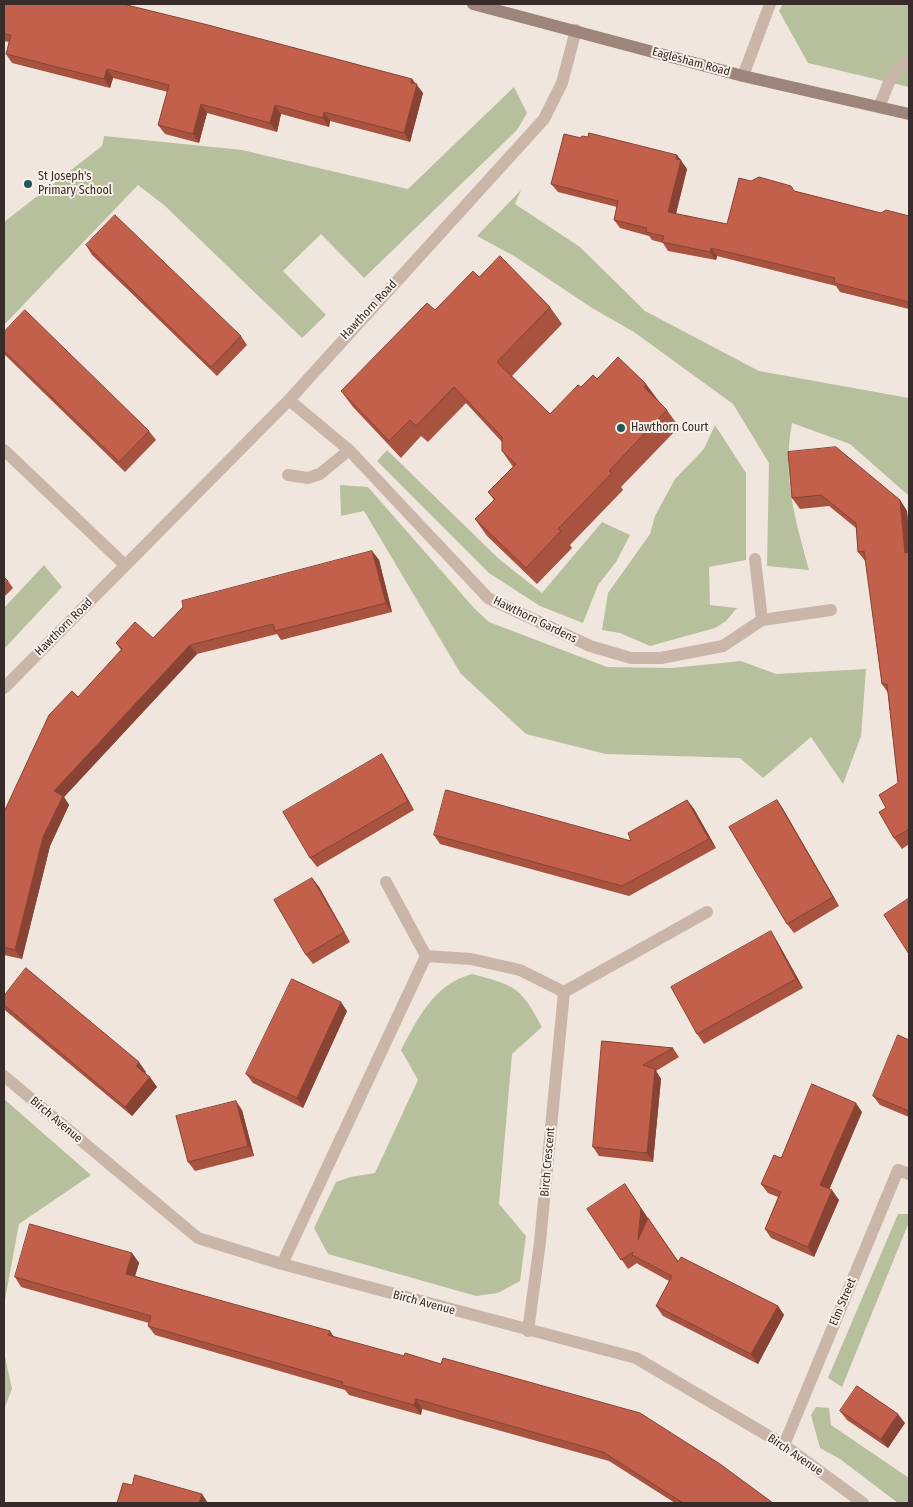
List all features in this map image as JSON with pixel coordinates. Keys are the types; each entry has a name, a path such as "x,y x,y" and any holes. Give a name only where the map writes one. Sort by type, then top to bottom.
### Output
{"main road":[{"name":"Eaglesham Road","path":"473,4 743,76 909,114"}],"street":[{"path":"743,76 770,4"},
{"name":"Hawthorn Road","path":"4,688 289,400 544,119 562,83 576,30"},
{"path":"879,107 892,75 909,60"},
{"name":"Hawthorn Gardens","path":"289,400 349,450 488,598 590,646 631,658 661,658 723,646 762,620 831,610"},
{"path":"4,450 124,566"},
{"path":"288,475 308,478 320,474 349,450"},
{"path":"755,559 762,620"},
{"path":"386,882 426,956"},
{"path":"426,956 471,959 520,970 564,992 707,912"},
{"path":"282,1264 426,956"},
{"name":"Birch Crescent","path":"528,1331 540,1242 564,992"},
{"name":"Birch Avenue","path":"4,1076 198,1238 282,1264 528,1331 636,1358 784,1445 863,1503"},
{"name":"Elm Street","path":"784,1445 898,1170 909,1174"}],"green space":[{"path":"783,4 909,4 909,87 808,63 779,11"},
{"path":"514,87 527,113 517,130 364,278 321,234 283,271 326,315 302,338 164,205 138,185 4,325 4,222 102,146 104,136 242,150 408,189"},
{"path":"521,190 515,204 580,247 645,311 759,371 909,398 909,496 850,444 792,423 788,461 789,480 795,515 809,570 767,566 769,463 733,404 634,332 592,308 514,256 477,236"},
{"path":"715,425 746,473 746,560 709,567 710,605 737,608 726,621 715,628 650,646 620,633 602,630 608,593 650,534 655,516 675,479 704,449"},
{"path":"387,450 499,559 542,593 602,522 630,535 616,562 598,585 583,623 540,606 489,573 377,461"},
{"path":"340,485 368,487 474,608 489,622 607,667 672,668 741,661 776,674 866,669 861,736 843,784 811,737 763,778 740,758 606,754 526,734 461,674 364,511 341,516"},
{"path":"44,565 62,587 4,649 4,608"},
{"path":"472,974 508,985 522,995 542,1027 512,1054 499,1204 526,1236 520,1281 498,1293 476,1296 328,1254 314,1228 336,1182 375,1173 418,1080 401,1050 421,1015 437,994 459,979"},
{"path":"4,1099 91,1175 19,1224 4,1305"},
{"path":"898,1214 909,1214 909,1222 842,1387 828,1378"},
{"path":"4,1352 12,1389 4,1409"},
{"path":"816,1407 829,1408 831,1425 909,1478 909,1503 898,1503 840,1459 820,1448 811,1415"}],"building":[{"path":"4,4 123,4 412,79 411,83 417,84 404,133 324,112 323,118 275,105 270,123 201,104 193,134 158,125 169,85 107,69 104,79 6,54 11,35 4,34"},
{"path":"589,133 677,155 676,159 681,160 668,212 727,224 739,178 751,181 759,177 791,186 794,191 881,213 886,210 909,216 909,302 834,283 835,278 711,248 710,252 662,242 664,236 646,232 647,228 614,220 618,201 551,184 564,134 581,138 582,136 588,137"},
{"path":"115,215 241,336 211,367 86,245"},
{"name":"Hawthorn Court","path":"500,256 550,307 497,362 550,414 578,385 581,387 593,375 597,379 618,357 646,384 644,387 667,410 609,471 612,473 558,529 561,531 526,568 475,519 495,499 488,492 516,464 502,451 502,437 454,387 416,426 410,420 389,441 341,391 427,303 435,310 473,271 479,277"},
{"path":"25,310 149,431 119,462 4,351 4,332"},
{"path":"836,447 900,500 905,553 909,552 909,829 894,838 879,812 886,808 879,795 898,783 887,684 882,684 864,551 858,552 856,523 821,495 792,498 788,452"},
{"path":"372,551 386,603 275,631 273,624 190,645 54,791 63,796 43,837 15,950 4,947 4,812 49,715 72,691 78,697 122,649 116,643 135,622 153,638 183,607 182,601"},
{"path":"4,577 8,581 4,586"},
{"path":"382,754 408,801 310,858 283,812"},
{"path":"446,790 631,841 628,833 687,800 709,839 622,886 434,835"},
{"path":"777,800 833,897 787,924 729,827"},
{"path":"312,878 344,932 306,955 274,900"},
{"path":"909,900 909,954 884,915"},
{"path":"771,931 796,979 697,1034 671,987"},
{"path":"26,968 139,1062 136,1066 150,1077 125,1107 4,1005 4,996"},
{"path":"292,979 341,1002 297,1098 246,1074"},
{"path":"898,1035 909,1040 909,1111 873,1096"},
{"path":"602,1041 673,1048 643,1065 655,1069 647,1153 593,1147"},
{"path":"812,1084 856,1103 820,1185 832,1190 808,1247 765,1229 781,1192 761,1184 774,1155 781,1158"},
{"path":"236,1101 248,1146 188,1162 176,1116"},
{"path":"625,1184 641,1209 638,1240 648,1218 678,1262 681,1257 778,1306 751,1354 656,1306 672,1276 632,1255 633,1252 621,1260 587,1209"},
{"path":"30,1224 132,1253 126,1274 330,1331 328,1335 404,1356 405,1353 441,1364 443,1358 640,1413 720,1464 773,1503 683,1503 603,1452 416,1399 414,1405 342,1385 343,1382 148,1326 151,1316 15,1277"},
{"path":"857,1386 898,1414 881,1439 840,1411"},
{"path":"135,1475 202,1494 199,1503 117,1503 123,1483 132,1485"}],"place":[{"name":"St Joseph's Primary School","path":"28,184"},
{"name":"Hawthorn Court","path":"621,428"}]}
